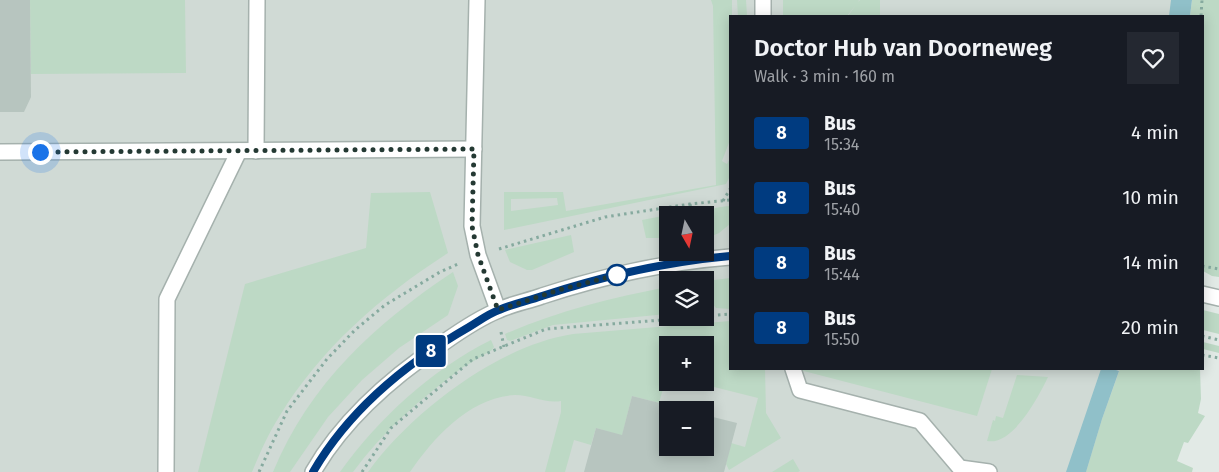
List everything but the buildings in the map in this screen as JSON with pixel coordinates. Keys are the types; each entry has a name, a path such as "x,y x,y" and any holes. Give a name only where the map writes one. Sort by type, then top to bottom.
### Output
{"street":[{"path":"256,151 258,0"},
{"path":"477,0 472,226 478,255 498,310"},
{"path":"763,0 763,15"},
{"path":"0,152 474,149"},
{"path":"166,472 167,299 240,151"},
{"path":"313,472 326,450 371,399 410,366 456,334 498,310 559,290 611,276 698,259 729,256"},
{"path":"1204,294 1219,298"},
{"path":"793,370 800,390 920,422 960,468 989,472"}],"path":[{"path":"1201,15 1202,0"},
{"path":"723,201 729,191"},
{"path":"1204,266 1219,269"},
{"path":"714,315 729,314"},
{"path":"362,472 391,428 473,359 546,329 659,320"},
{"path":"1204,336 1219,340"},
{"path":"1204,354 1219,358"}],"shaded area":[{"path":"0,0 1185,0 1184,15 729,15 729,370 1162,370 1120,472 0,472"}],"green space":[{"path":"30,0 185,0 186,73 31,74"},
{"path":"711,0 732,0 732,15 729,15 729,143 722,161 727,164 729,160 729,178 726,184 504,230 504,192 563,192 566,211 716,185 713,6","holes":["557,198 558,205 511,211 511,199"]},
{"path":"737,0 746,0 747,15 738,15"},
{"path":"783,0 859,0 858,2 860,0 880,0 880,15 849,15 855,6 848,15 783,15"},
{"path":"1192,0 1219,0 1219,277 1204,272 1204,15 1190,15"},
{"path":"430,192 448,253 399,287 354,325 333,346 314,368 279,417 252,472 198,472 245,284 366,248 371,193"},
{"path":"729,206 729,225 714,235 714,208"},
{"path":"659,217 659,238 646,238 642,220"},
{"path":"571,235 574,252 532,270 527,270 510,262 505,250"},
{"path":"453,272 458,286 448,315 399,348 362,380 328,417 290,472 273,472 288,440 306,411 326,383 348,358 397,313"},
{"path":"729,278 729,309 716,308 714,306 714,280"},
{"path":"659,289 659,315 553,325 510,341 507,340 505,334 545,318"},
{"path":"1204,310 1219,314 1219,334 1204,330"},
{"path":"729,321 729,370 765,370 766,413 781,438 729,470 726,464 731,443 745,447 758,398 714,387 714,336 659,336 659,391 662,391 659,403 632,396 622,436 596,428 591,445 574,440 565,472 545,472 561,412 561,401 555,402 515,395 499,397 468,411 430,445 410,472 368,472 386,449 408,427 432,405 459,385 487,367 516,352 545,341 573,334 670,326 714,326 714,322"},
{"path":"491,340 494,347 492,350 462,368 417,403 377,443 353,472 340,472 389,414 408,397 448,366"},
{"path":"1204,342 1219,346 1219,353 1204,349"},
{"path":"800,370 992,370 977,416"},
{"path":"1120,370 1200,370 1201,399 1198,413 1205,416 1188,443 1184,442 1177,461 1193,468 1192,472 1086,472"},
{"path":"1017,375 1048,377 1032,407 1015,428 1006,436 997,440 987,441 993,420 995,421 996,416 1003,418"},
{"path":"793,459 800,471 772,472"}],"water":[{"path":"1171,0 1192,0 1190,15 1169,15"},
{"path":"1101,370 1119,371 1086,472 1066,472"}],"bus line":[{"name":"8","path":"313,472 326,450 371,399 410,366 456,334 498,310 559,290 611,276 698,259 729,256"}],"route":[{"path":"40,152 474,149 472,226 478,255 498,310 559,290 617,275"}]}
